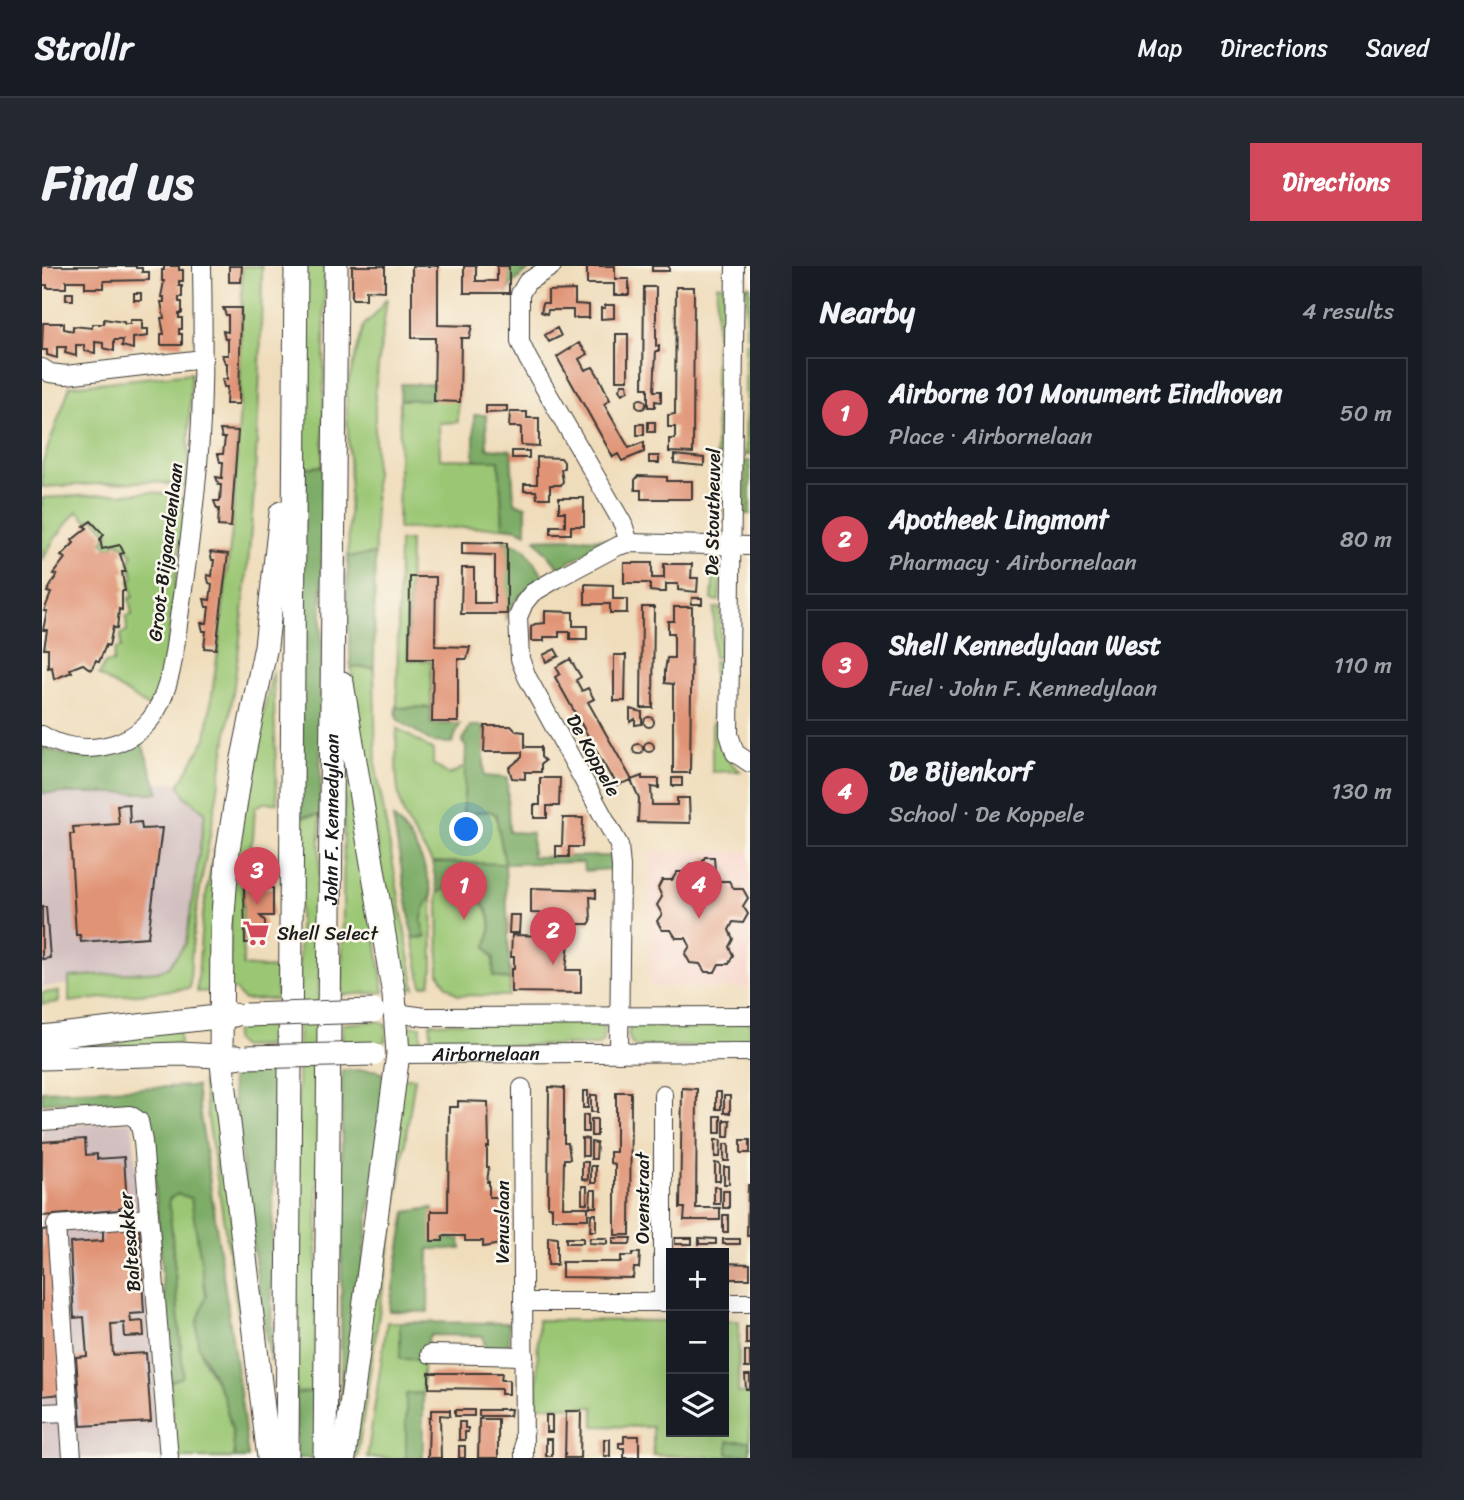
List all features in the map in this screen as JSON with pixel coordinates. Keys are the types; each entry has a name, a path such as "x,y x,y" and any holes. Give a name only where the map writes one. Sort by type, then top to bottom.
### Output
{"main road":[{"name":"John F. Kennedylaan","path":"287,1458 296,266"},
{"name":"John F. Kennedylaan","path":"325,1458 336,266"},
{"path":"270,1458 220,1056 222,927 228,850 242,763 266,646 279,526 294,448"},
{"path":"331,597 396,1013 398,1054 344,1458"},
{"name":"Airbornelaan","path":"42,1037 221,1016 373,1011 396,1013"},
{"name":"Airbornelaan","path":"42,1058 180,1054 246,1057 398,1054"}],"street":[{"name":"Groot-Bijgaardenlaan","path":"42,735 53,743 83,748 109,746 125,740 143,727 155,713 170,673 186,570 201,422 202,266"},
{"path":"552,266 527,282 520,294 520,342 623,524 629,543"},
{"name":"De Stoutheuvel","path":"735,266 741,546 729,734 732,746 744,759"},
{"path":"42,368 50,373 66,375 203,359"},
{"name":"De Koppele","path":"619,1053 619,845 527,677 520,659 518,617 532,593 629,543 741,546"},
{"name":"Airbornelaan","path":"396,1013 425,1017 750,1016"},
{"name":"Airbornelaan","path":"398,1054 750,1052"},
{"name":"Venuslaan","path":"522,1088 524,1458"},
{"name":"Ovenstraat","path":"663,1094 666,1250"},
{"name":"Baltesakker","path":"42,1121 130,1115 139,1121 143,1141 169,1458"},
{"path":"72,1458 56,1225 148,1217"},
{"path":"523,1302 666,1302"},
{"path":"729,1303 750,1303"},
{"path":"430,1354 524,1356"},
{"path":"42,1413 70,1412"}],"shaded area":[{"path":"173,782 208,806 186,954 163,976 42,987 42,790"},
{"path":"648,851 750,852 750,988 649,987"},
{"path":"132,1122 164,1458 42,1458 42,1126"}],"green space":[{"path":"242,266 262,266 254,483 239,646 224,755 196,917 190,988 69,1002 69,977 160,971 169,966 186,943 205,812 186,797 179,785 206,738 218,651 232,529 240,406"},
{"path":"305,266 325,266 323,466 303,468"},
{"path":"507,266 533,266 511,285 507,294"},
{"path":"717,285 723,285 723,336 716,336"},
{"path":"746,286 750,286 750,336 746,336"},
{"path":"387,298 375,390 375,554 348,557 350,481 346,390 364,325"},
{"path":"716,341 723,341 722,398 715,399"},
{"path":"745,342 750,342 750,400 745,399"},
{"path":"191,373 187,488 154,481 42,487 42,464 70,386"},
{"path":"401,384 437,384 436,399 400,400"},
{"path":"458,399 458,422 439,423 440,459 499,460 503,527 398,529 400,400"},
{"path":"746,403 750,404 750,455 745,455"},
{"path":"716,404 722,404 722,456 716,456"},
{"path":"474,415 486,415 487,448 511,450 514,500 517,504 526,506 526,533 503,527 499,460 474,460"},
{"path":"745,461 750,461 750,514 746,514"},
{"path":"323,466 320,815 300,816 303,468"},
{"path":"715,466 721,466 721,514 715,515"},
{"path":"153,492 186,499 162,687 150,708 99,675 105,663 113,662 115,649 121,648 121,634 127,631 126,616 132,615 129,598 133,597 130,581 134,578 129,562 133,555 118,541 110,549 102,542 109,534 93,518 88,522 77,511 53,541 42,561 42,498"},
{"path":"503,539 524,548 545,578 516,600 506,620"},
{"path":"535,539 608,539 559,568"},
{"path":"399,541 410,541 408,660 431,661 431,707 397,708"},
{"path":"375,554 374,668 351,667 347,600 348,557"},
{"path":"714,570 721,570 719,601 712,600"},
{"path":"714,608 720,608 720,657 713,657"},
{"path":"713,661 719,662 719,720 713,720"},
{"path":"351,667 374,668 376,768 415,988 398,989"},
{"path":"273,669 277,803 263,803 255,808 253,839 243,868 243,966 276,969 277,999 244,1000 235,990 229,990 232,857"},
{"path":"431,707 431,724 460,724 452,743 432,742 397,719 396,708"},
{"path":"712,723 718,723 724,750 740,771 712,772"},
{"path":"470,726 484,726 484,776 507,778 509,832 532,833 532,857 611,856 611,869 584,871 583,862 505,864 496,814 489,811 463,814 466,747 462,742"},
{"path":"397,728 433,750 433,764 449,775 466,766 463,814 489,811 496,815 505,864 432,862 410,827 401,805 396,772"},
{"path":"345,736 384,992 342,995"},
{"path":"140,738 159,793 42,793 42,747 68,755 92,756 117,751"},
{"path":"320,815 316,1392 296,1393 300,817"},
{"path":"393,818 414,844 427,874 432,896 422,916 426,938 413,937"},
{"path":"214,850 218,852 214,991 197,992 202,919"},
{"path":"432,862 505,864 510,980 493,976 494,958 486,947 491,923 483,904 462,889 445,889 438,893"},
{"path":"455,887 474,896 486,909 490,926 486,947 493,958 493,976 510,981 509,996 458,995 446,985 439,973 438,893 443,889"},
{"path":"432,896 433,968 430,984 422,986 413,937 425,938 422,916"},
{"path":"59,991 59,1002 42,1004 42,993"},
{"path":"599,1020 604,1026 603,1041 598,1045 432,1046 430,1023"},
{"path":"379,1021 386,1025 386,1040 383,1043 342,1043 343,1024"},
{"path":"750,1021 750,1047 633,1046 628,1035 631,1025"},
{"path":"179,1026 180,1044 42,1049"},
{"path":"276,1026 276,1046 241,1047 234,1040 235,1031 241,1027"},
{"path":"405,1026 421,1026 421,1049 405,1048"},
{"path":"342,1070 377,1070 388,1078 341,1420"},
{"path":"273,1072 274,1087 271,1362 230,1073"},
{"path":"214,1077 258,1442 202,1081"},
{"path":"399,1078 415,1078 357,1458 351,1458"},
{"path":"196,1086 248,1458 235,1458 232,1430 223,1395 198,1345 197,1324 206,1296 191,1198 178,1194 169,1199 183,1373 182,1377 170,1382 152,1143 147,1122 141,1116 125,1109 80,1109 77,1101 42,1103 42,1091"},
{"path":"178,1194 191,1198 206,1281 206,1296 197,1324 202,1358 223,1395 232,1430 235,1458 176,1458 170,1382 183,1373 169,1199"},
{"path":"433,1208 433,1238 460,1239 461,1249 429,1249 428,1312 389,1311 406,1212"},
{"path":"538,1320 666,1321 666,1437 729,1437 729,1321 739,1321 738,1393 750,1393 750,1458 653,1455 653,1427 594,1426 594,1407 537,1406"},
{"path":"387,1322 400,1322 400,1359 423,1359 423,1393 406,1394 406,1458 367,1458"},
{"path":"400,1322 509,1323 509,1350 485,1348 483,1336 431,1335 428,1338 429,1360 400,1359"},
{"path":"316,1392 316,1458 296,1458 296,1393"},
{"path":"423,1393 423,1458 406,1458 406,1394"},
{"path":"728,1441 750,1441 750,1458 748,1454 728,1454"}],"building":[{"path":"42,266 136,266 142,268 142,272 149,272 149,280 104,281 104,288 85,288 85,281 66,281 66,288 47,288 47,285 42,285"},
{"path":"164,266 179,266 179,270 183,270 183,281 179,281 179,286 182,286 179,302 182,302 182,313 179,313 179,318 182,318 182,329 179,329 179,334 182,334 182,345 161,345 161,334 164,334 161,302 164,302 164,297 161,297"},
{"path":"229,266 242,266 241,282 229,282"},
{"path":"352,266 385,266 385,291 366,290 366,299 352,299"},
{"path":"412,266 438,266 438,325 472,326 469,338 461,338 460,402 434,401 435,338 412,338"},
{"path":"464,266 476,266 476,281 497,281 497,266 509,266 509,293 464,293"},
{"path":"587,266 615,266 615,279 629,279 629,295 614,295 614,284 587,284"},
{"path":"652,266 669,266 669,271 652,271"},
{"path":"644,287 656,287 656,346 659,346 659,351 656,351 654,391 661,391 661,402 655,401 655,407 648,407 648,388 643,388"},
{"path":"676,287 694,287 693,453 669,452 669,439 675,439 675,427 668,427 668,415 675,414"},
{"path":"575,290 575,304 589,305 589,318 573,318 573,310 548,310 547,314 541,312 543,303 548,303 548,291"},
{"path":"66,293 73,293 73,300 66,300"},
{"path":"134,293 141,293 141,300 134,300"},
{"path":"605,305 614,305 614,318 601,319 601,308 605,308"},
{"path":"223,308 241,308 239,404 226,404 227,387 224,387 222,379 227,379 227,363 222,355 228,355 228,339 225,339 223,331 228,332 228,315"},
{"path":"104,319 124,324 130,324 130,320 142,320 142,329 148,329 148,336 133,338 133,349 122,346 123,340 114,340 114,351 103,348 103,343 95,342 95,353 84,351 84,345 76,345 76,356 65,353 66,347 57,347 57,358 47,355 47,350 42,350 43,323 64,323 64,329 73,331 73,326 92,328 92,324 104,324"},
{"path":"557,328 561,336 549,342 545,335"},
{"path":"616,334 628,334 628,380 616,380"},
{"path":"579,343 588,354 579,359 585,370 593,367 599,377 610,400 604,404 629,448 644,442 644,452 622,461 618,454 613,457 557,357"},
{"path":"622,384 627,384 628,391 622,394 619,390"},
{"path":"641,399 645,400 645,408 641,409 637,408 636,404 637,400"},
{"path":"486,406 507,406 507,412 486,413"},
{"path":"510,412 527,412 527,418 539,418 539,446 521,445 521,427 509,427"},
{"path":"648,422 655,422 655,432 648,432"},
{"path":"637,424 644,424 644,435 637,435"},
{"path":"220,430 238,431 231,527 218,526 219,509 214,501 220,501 221,485 216,477 222,478 223,462 220,462 218,454 223,454 225,438 222,438"},
{"path":"512,451 529,451 529,458 512,458"},
{"path":"674,455 704,458 704,466 674,463"},
{"path":"649,456 659,456 659,463 649,463"},
{"path":"537,457 561,458 564,462 564,468 561,470 563,481 561,485 550,485 550,498 537,498 536,491 524,491 524,484 537,484"},
{"path":"638,476 667,477 667,481 692,481 692,499 641,499 641,490 635,490"},
{"path":"559,498 584,498 584,526 571,526 571,534 551,534 551,526 565,526 565,512 559,512"},
{"path":"91,521 104,535 100,539 102,549 120,545 124,553 120,554 126,572 122,572 125,591 122,591 122,610 119,609 117,629 113,627 109,646 106,645 99,662 96,660 91,670 83,664 54,679 52,667 48,668 48,649 44,649 47,630 43,630 47,611 44,611 51,593 47,592 57,575 53,574 65,558 61,556"},
{"path":"462,542 507,543 507,614 461,614 462,568 474,568 474,603 495,603 495,555 462,554"},
{"path":"210,552 228,554 216,649 204,648 206,631 203,631 201,623 207,623 209,607 206,607 204,599 210,600 212,584 209,583 207,575 212,576 214,560"},
{"path":"624,563 652,563 652,578 664,578 664,564 692,564 691,578 698,578 697,592 678,590 678,584 666,584 666,592 658,592 650,591 650,583 624,583"},
{"path":"410,577 436,577 435,646 470,647 467,659 458,659 458,722 432,722 433,659 409,659"},
{"path":"585,584 613,585 613,599 627,599 627,613 610,613 610,604 585,604"},
{"path":"692,598 702,598 702,604 691,604"},
{"path":"642,607 654,607 653,708 641,708"},
{"path":"674,607 692,607 690,773 673,773 673,684 665,683 665,671 667,658 674,658 674,633 668,633 668,621 674,621"},
{"path":"545,611 573,612 573,626 587,626 587,639 570,639 570,632 559,632 559,637 544,637 544,641 531,641 531,627 545,623"},
{"path":"555,649 559,656 546,662 543,655"},
{"path":"614,655 626,655 625,701 614,701"},
{"path":"570,659 581,677 576,680 582,691 588,688 594,699 588,702 632,780 617,785 611,777 555,677 560,674 556,667"},
{"path":"630,709 642,712 642,724 635,725 635,719 630,722"},
{"path":"649,717 653,718 653,726 649,727 645,726 644,722 645,718"},
{"path":"485,726 511,726 516,731 525,732 525,747 541,747 541,757 545,761 541,764 541,772 525,772 525,779 512,778 509,768 522,757 522,752 484,752"},
{"path":"649,742 653,743 653,751 649,752 645,751 644,747 645,743"},
{"path":"638,744 642,745 642,753 638,754 634,753 633,749 634,745"},
{"path":"642,776 642,779 659,779 659,788 651,787 652,805 677,805 677,798 689,798 690,823 638,822 639,798 631,780"},
{"path":"540,778 560,778 559,806 547,806 547,818 534,818 534,805 540,805"},
{"path":"672,778 682,778 682,786 672,786"},
{"path":"129,804 130,823 141,822 142,829 162,828 148,937 81,942 80,935 76,935 70,834 74,834 73,827 119,824 117,805"},
{"path":"563,818 583,818 582,847 569,847 569,857 556,857 556,846 562,846"},
{"path":"705,857 714,857 719,881 729,881 734,889 743,889 748,898 743,906 748,914 743,923 733,922 729,930 733,939 729,947 733,955 729,964 719,964 715,972 705,972 700,964 690,963 685,954 690,946 686,938 676,938 671,930 662,930 657,921 662,914 657,905 662,897 658,888 662,880 672,880 677,872 686,872 691,864 701,864"},
{"path":"244,888 273,888 273,916 260,916 265,921 265,943 245,943"},
{"path":"531,888 596,890 596,898 590,897 591,921 589,924 560,924 560,914 531,913"},
{"path":"42,907 46,907 50,958 42,959"},
{"path":"510,915 520,915 519,933 509,933"},
{"path":"512,935 551,936 551,941 569,942 566,970 581,970 581,993 511,992 511,969 514,969 514,957 511,957"},
{"path":"549,1087 564,1088 564,1143 568,1143 570,1159 564,1159 563,1207 588,1207 588,1219 552,1219 552,1207 548,1207"},
{"path":"682,1088 697,1089 696,1208 720,1208 720,1220 684,1220 685,1208 680,1208"},
{"path":"583,1091 588,1091 588,1108 583,1108"},
{"path":"616,1092 631,1092 630,1235 615,1235 615,1164 610,1163 610,1152 616,1152"},
{"path":"716,1092 721,1092 721,1109 716,1109"},
{"path":"591,1095 597,1095 597,1112 591,1112"},
{"path":"724,1096 730,1096 730,1113 724,1113"},
{"path":"458,1101 488,1102 487,1182 489,1197 502,1197 501,1244 483,1247 483,1241 465,1241 465,1236 443,1236 443,1241 431,1241 431,1211 448,1211 449,1107 458,1107"},
{"path":"583,1115 588,1115 588,1132 583,1132"},
{"path":"715,1116 721,1116 721,1133 715,1133"},
{"path":"591,1119 597,1119 597,1136 591,1136"},
{"path":"724,1120 730,1120 729,1137 724,1137"},
{"path":"582,1138 588,1139 588,1156 582,1156"},
{"path":"85,1139 86,1155 97,1154 97,1159 124,1157 127,1205 119,1210 42,1216 42,1142"},
{"path":"715,1140 721,1140 720,1157 715,1157"},
{"path":"741,1140 750,1140 750,1153 741,1153"},
{"path":"591,1142 597,1143 596,1159 591,1159"},
{"path":"724,1144 729,1144 729,1161 724,1161"},
{"path":"582,1162 588,1162 588,1180 582,1179"},
{"path":"715,1163 720,1164 720,1181 715,1181"},
{"path":"591,1166 596,1166 596,1183 591,1183"},
{"path":"724,1167 729,1167 729,1184 724,1184"},
{"path":"750,1185 750,1236 747,1236"},
{"path":"582,1186 587,1186 587,1203 582,1203"},
{"path":"714,1187 720,1187 720,1204 714,1204"},
{"path":"591,1190 596,1190 596,1207 590,1207"},
{"path":"723,1191 729,1191 729,1208 723,1208"},
{"path":"591,1214 596,1214 596,1231 590,1231"},
{"path":"723,1215 728,1215 728,1232 723,1232"},
{"path":"139,1227 144,1313 130,1314 131,1322 143,1321 144,1336 125,1337 124,1323 111,1324 113,1355 146,1353 151,1422 81,1426 76,1357 87,1356 84,1317 74,1318 70,1243 103,1241 103,1229"},
{"path":"50,1229 61,1394 42,1396 42,1230"},
{"path":"548,1237 557,1238 557,1265 548,1265"},
{"path":"566,1238 583,1238 583,1243 566,1243"},
{"path":"590,1238 607,1238 607,1244 589,1243"},
{"path":"613,1238 631,1238 630,1244 613,1244"},
{"path":"675,1238 692,1238 692,1244 675,1244"},
{"path":"699,1238 716,1239 716,1244 699,1244"},
{"path":"723,1239 740,1239 740,1244 723,1244"},
{"path":"633,1253 640,1253 639,1268 634,1268 633,1278 562,1277 562,1262 621,1262 621,1256 632,1256"},
{"path":"729,1263 750,1264 750,1279 729,1279"},
{"path":"746,1327 750,1327 750,1344 746,1344"},
{"path":"745,1351 750,1351 750,1368 745,1368"},
{"path":"429,1373 502,1373 501,1380 509,1380 509,1394 501,1394 501,1389 429,1388"},
{"path":"745,1375 750,1375 750,1389 746,1389"},
{"path":"511,1409 510,1416 479,1416 479,1410"},
{"path":"431,1410 450,1410 450,1416 440,1415 441,1458 428,1458"},
{"path":"455,1410 474,1410 474,1416 455,1416"},
{"path":"566,1411 581,1411 580,1458 565,1458"},
{"path":"546,1415 552,1415 552,1432 546,1432"},
{"path":"479,1419 498,1419 498,1458 478,1458"},
{"path":"459,1422 465,1422 465,1428 468,1428 465,1440 459,1440"},
{"path":"624,1436 639,1436 639,1458 624,1458 624,1448 619,1448 619,1443 624,1443"},
{"path":"546,1439 552,1439 552,1456 546,1456"},
{"path":"604,1439 610,1439 610,1456 604,1456"},
{"path":"459,1446 465,1446 465,1458 459,1458"}],"place":[{"name":"Shell Kennedylaan West","path":"257,905"},
{"name":"De Bijenkorf","path":"699,919"},
{"name":"Airborne 101 Monument Eindhoven","path":"464,920"},
{"name":"Shell Select","path":"256,933"},
{"name":"Apotheek Lingmont","path":"553,965"}]}
